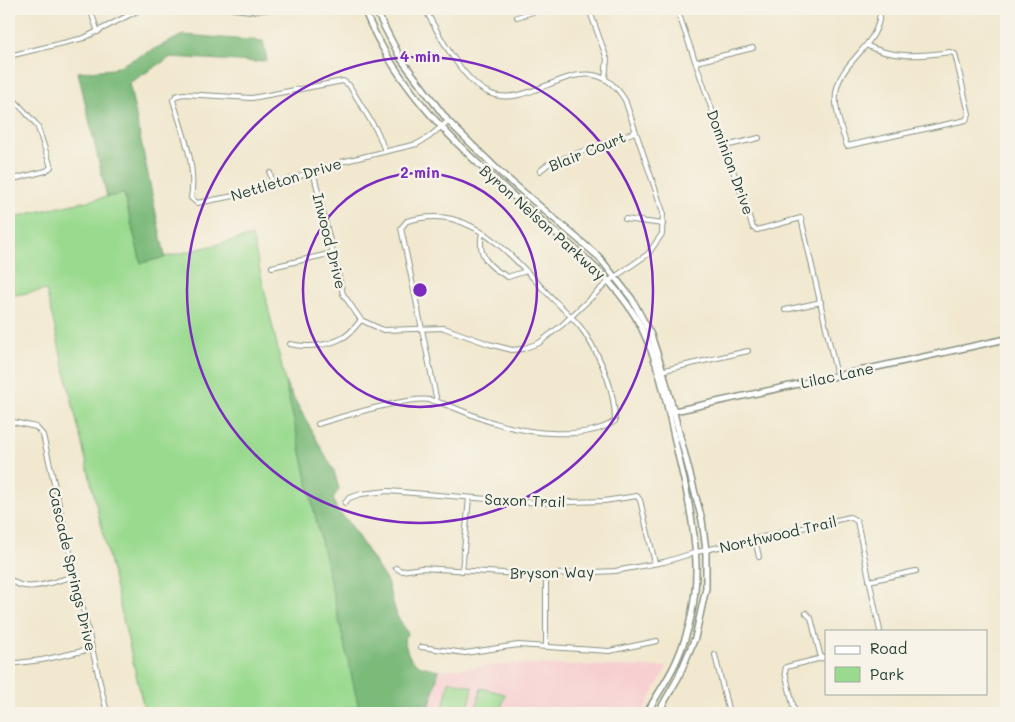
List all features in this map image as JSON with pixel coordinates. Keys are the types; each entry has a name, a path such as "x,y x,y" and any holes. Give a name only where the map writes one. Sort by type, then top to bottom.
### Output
{"street":[{"path":"90,9 98,32"},
{"path":"9,56 49,48 98,32 141,9"},
{"path":"233,9 252,11 274,9"},
{"name":"Byron Nelson Parkway","path":"364,9 390,60 426,111 472,158 609,282 635,316 661,371"},
{"name":"Byron Nelson Parkway","path":"375,9 401,59 448,121 501,173 599,257 639,311 661,371 682,458 702,520 706,550 706,588 695,638 678,678 658,713"},
{"path":"290,344 301,347 336,341 346,337 361,320 383,330 422,328 456,331 488,344 512,350 539,343 615,277 635,265 648,254 662,234 663,212 625,100 617,89 605,78 574,76 516,95 500,96 489,93 477,84 452,54 425,9"},
{"path":"517,17 542,9"},
{"path":"589,9 607,59 605,78"},
{"name":"Dominion Drive","path":"677,9 755,229 802,218 837,376"},
{"path":"866,46 888,54 919,55 950,52 954,54 969,114 966,120 847,146 836,94 840,78 878,29 880,9"},
{"path":"696,62 753,48"},
{"name":"Nettleton Drive","path":"385,152 378,133 349,85 343,81 252,98 183,94 174,98 191,163 194,182 191,198 194,203 227,198 313,171 385,152 424,140 448,121"},
{"path":"9,94 37,125 49,158 50,169 9,180"},
{"name":"Blair Court","path":"540,171 548,164 635,132"},
{"path":"726,146 759,138"},
{"name":"Inwood Drive","path":"313,171 343,294 361,320"},
{"path":"270,173 273,185"},
{"path":"318,424 343,416 408,402 429,400 520,430 556,433 576,432 597,429 615,422 613,403 599,358 583,330 526,271 482,233 458,221 438,216 407,221 402,226 437,402"},
{"path":"625,219 663,224"},
{"path":"482,233 479,246 482,255 502,274 508,277 526,271"},
{"path":"272,267 333,253"},
{"path":"785,310 821,302"},
{"name":"Lilac Lane","path":"670,412 1006,340"},
{"path":"661,371 748,351"},
{"name":"Cascade Springs Drive","path":"9,420 36,427 43,435 107,713"},
{"name":"Byron Nelson Parkway","path":"647,713 675,664 685,639 697,586 695,527 682,458"},
{"name":"Saxon Trail","path":"345,503 349,498 361,494 388,492 539,503 604,501 637,496 640,500 655,563"},
{"path":"462,570 470,498"},
{"name":"Northwood Trail","path":"706,550 850,517 854,518 880,630"},
{"path":"755,539 759,557"},
{"name":"Bryson Way","path":"396,568 401,571 422,568 546,575 615,570 655,563 706,550"},
{"path":"869,582 916,571"},
{"path":"546,575 546,647"},
{"path":"13,581 21,586 30,586 75,576"},
{"path":"795,713 785,672 786,668 824,657 811,618 806,613"},
{"path":"421,647 465,653 506,645 609,651 656,641"},
{"path":"9,664 42,660 92,649"},
{"path":"716,655 729,713"}],"shaded area":[{"path":"512,664 667,667 642,713 428,713 439,670"}],"green space":[{"path":"183,35 263,41 267,60 256,62 171,57 129,83 165,257 141,263 124,194 107,197 78,72 113,69"},
{"path":"124,193 141,263 252,236 359,706 327,713 145,713 46,290 9,296 9,218"},
{"path":"285,382 334,471 339,489 333,498 337,511 348,521 387,582 397,616 408,633 404,638 408,653 418,665 439,670 428,713 360,713"},
{"path":"449,681 473,687 467,713 442,713"},
{"path":"481,688 505,694 500,713 475,713"}]}
